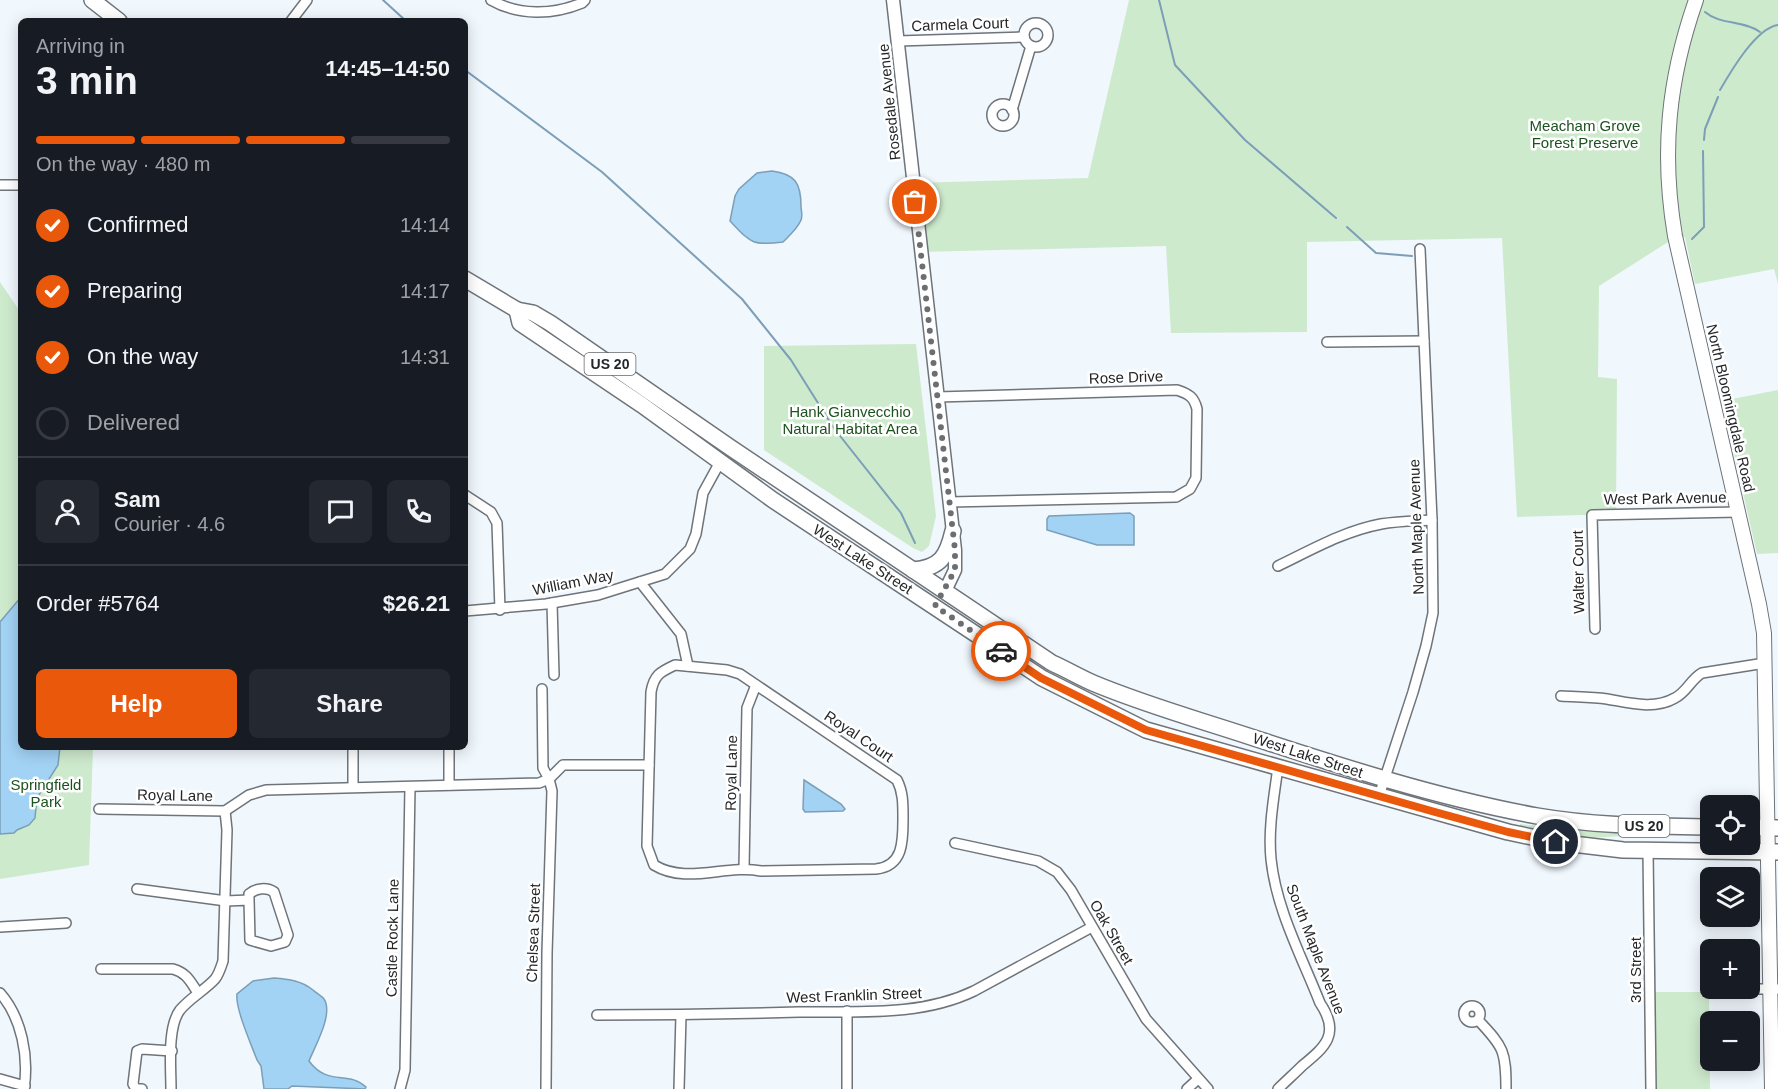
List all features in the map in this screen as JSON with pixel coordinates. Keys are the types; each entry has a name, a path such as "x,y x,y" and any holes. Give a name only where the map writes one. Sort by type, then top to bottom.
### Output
{"main road":[{"path":"92,0 115,18"},
{"name":"North Bloomingdale Road","path":"1696,0 1679,52 1672,87 1667,137 1668,191 1675,236 1762,619 1773,828 1772,1089"},
{"name":"West Lake Street","path":"468,281 517,310 533,313 550,323 1052,663 1092,682 1134,699 1384,779 1539,816 1630,825 1700,827"},
{"name":"West Lake Street","path":"517,310 520,323 642,405 773,500 1041,678 1146,730 1508,832 1556,842 1623,850 1773,852"},
{"path":"913,570 925,569 939,563 946,553 953,531"},
{"path":"935,606 945,591"}],"street":[{"path":"293,18 307,0"},
{"path":"491,0 511,9 557,12 585,0"},
{"name":"Rosedale Avenue","path":"893,0 953,531 955,570 945,591"},
{"name":"Carmela Court","path":"1039,23 1048,35 1039,47 1031,46 1024,37 1025,29 1031,24 1039,23"},
{"name":"Carmela Court","path":"898,41 1024,37"},
{"name":"Carmela Court","path":"1012,110 1031,46"},
{"path":"0,185 18,185"},
{"name":"North Maple Avenue","path":"1379,796 1413,692 1431,626 1434,594 1420,249"},
{"path":"1327,342 1424,340"},
{"name":"Rose Drive","path":"937,398 1177,390 1187,393 1194,399 1197,409 1196,478 1190,489 1176,497 949,502"},
{"name":"William Way","path":"468,611 500,610 598,596 665,574 690,549 696,534 703,493 720,462"},
{"path":"468,497 491,512 497,524 500,610"},
{"name":"West Park Avenue","path":"1592,515 1738,512"},
{"name":"Walter Court","path":"1592,515 1595,628"},
{"path":"1278,566 1335,538 1361,529 1400,521 1432,520"},
{"path":"640,582 681,634 688,666"},
{"path":"552,603 554,675"},
{"path":"1561,696 1648,705 1674,699 1684,693 1696,676 1702,673 1765,663"},
{"path":"744,868 723,872 675,873 654,865 647,846 651,692 653,683 660,672 675,665 728,670 740,674 756,685"},
{"name":"Royal Lane","path":"744,868 747,708 756,685"},
{"name":"Royal Court","path":"744,868 761,871 881,868 893,863 903,842 903,798 897,780 756,685"},
{"path":"542,689 543,768 549,779"},
{"path":"353,750 353,787"},
{"path":"448,785 449,750"},
{"name":"Royal Lane","path":"99,808 225,811 249,795 266,790 539,783 549,779 563,765 649,765"},
{"name":"South Maple Avenue","path":"1278,767 1270,835 1274,879 1286,919 1328,1018 1329,1034 1323,1049 1278,1089"},
{"name":"Chelsea Street","path":"546,1089 552,791 549,779"},
{"name":"Castle Rock Lane","path":"400,1089 405,1070 410,787"},
{"path":"171,1089 174,1028 179,1012 215,978 223,961 227,830 225,811"},
{"name":"Oak Street","path":"955,843 1030,858 1057,872 1071,890 1146,1020 1208,1089"},
{"name":"3rd Street","path":"1648,850 1651,1089"},
{"path":"137,889 226,901 249,900"},
{"path":"267,889 274,892 288,934 285,942 272,946 250,940 249,900 249,894 255,890 267,889"},
{"path":"0,927 66,923"},
{"name":"West Franklin Street","path":"597,1015 927,1008 957,999 1092,927"},
{"path":"101,969 173,969 186,974 198,993"},
{"path":"0,993 9,1003 22,1038 25,1055 24,1087 0,1079"},
{"path":"847,1011 847,1089"},
{"path":"679,1089 681,1015"},
{"path":"1478,1020 1499,1043 1503,1051 1506,1060 1506,1089"},
{"path":"142,1089 136,1089 133,1084 137,1052 142,1049 172,1051"},
{"path":"1187,1089 1198,1079"}],"green space":[{"name":"Meacham Grove Forest Preserve","path":"1129,0 1778,0 1778,284 1774,269 1695,284 1685,237 1668,242 1599,286 1598,377 1617,379 1616,514 1517,517 1502,238 1307,242 1307,332 1171,333 1166,246 921,252 913,183 1088,178"},
{"name":"Springfield Park","path":"0,282 18,309 18,750 93,750 89,865 0,879"},
{"name":"Hank Gianvecchio Natural Habitat Area","path":"916,344 936,516 929,546 922,552 764,450 764,346"},
{"path":"1778,390 1778,553 1757,554 1722,401"},
{"path":"1520,824 1642,835 1588,838 1520,827"},
{"path":"1652,992 1700,992 1700,999 1709,999 1709,1011 1700,1011 1700,1071 1710,1071 1710,1089 1653,1089"}],"water":[{"path":"772,171 786,174 795,181 800,191 802,218 796,229 783,242 758,243 748,238 730,221 735,196 739,189 757,173"},
{"path":"1130,513 1134,516 1134,545 1097,545 1047,530 1049,516"},
{"path":"18,601 18,750 60,750 58,765 37,798 35,818 29,825 14,833 0,834 0,622"},
{"path":"804,780 845,809 843,811 805,812 803,809"},
{"path":"274,978 300,983 324,999 327,1013 325,1022 309,1061 323,1074 352,1079 366,1087 365,1089 292,1086 288,1089 264,1089 261,1066 238,1008 237,994 253,981"}],"waterway":[{"path":"383,0 403,18"},
{"path":"1159,0 1175,65 1245,140 1336,218"},
{"path":"1705,12 1718,19 1760,32"},
{"path":"1720,90 1737,62 1753,42 1761,34 1778,25"},
{"path":"468,72 602,172 742,299 791,360 833,427 901,513 915,543"},
{"path":"1704,140 1705,129 1718,97"},
{"path":"1692,239 1704,227 1703,151"},
{"path":"1347,227 1376,253 1412,256"}],"way so far":[{"path":"915,202 955,550 955,570 935,606 1001,651"}],"route":[{"path":"1001,651 1041,678 1146,730 1508,832 1556,842"}]}
